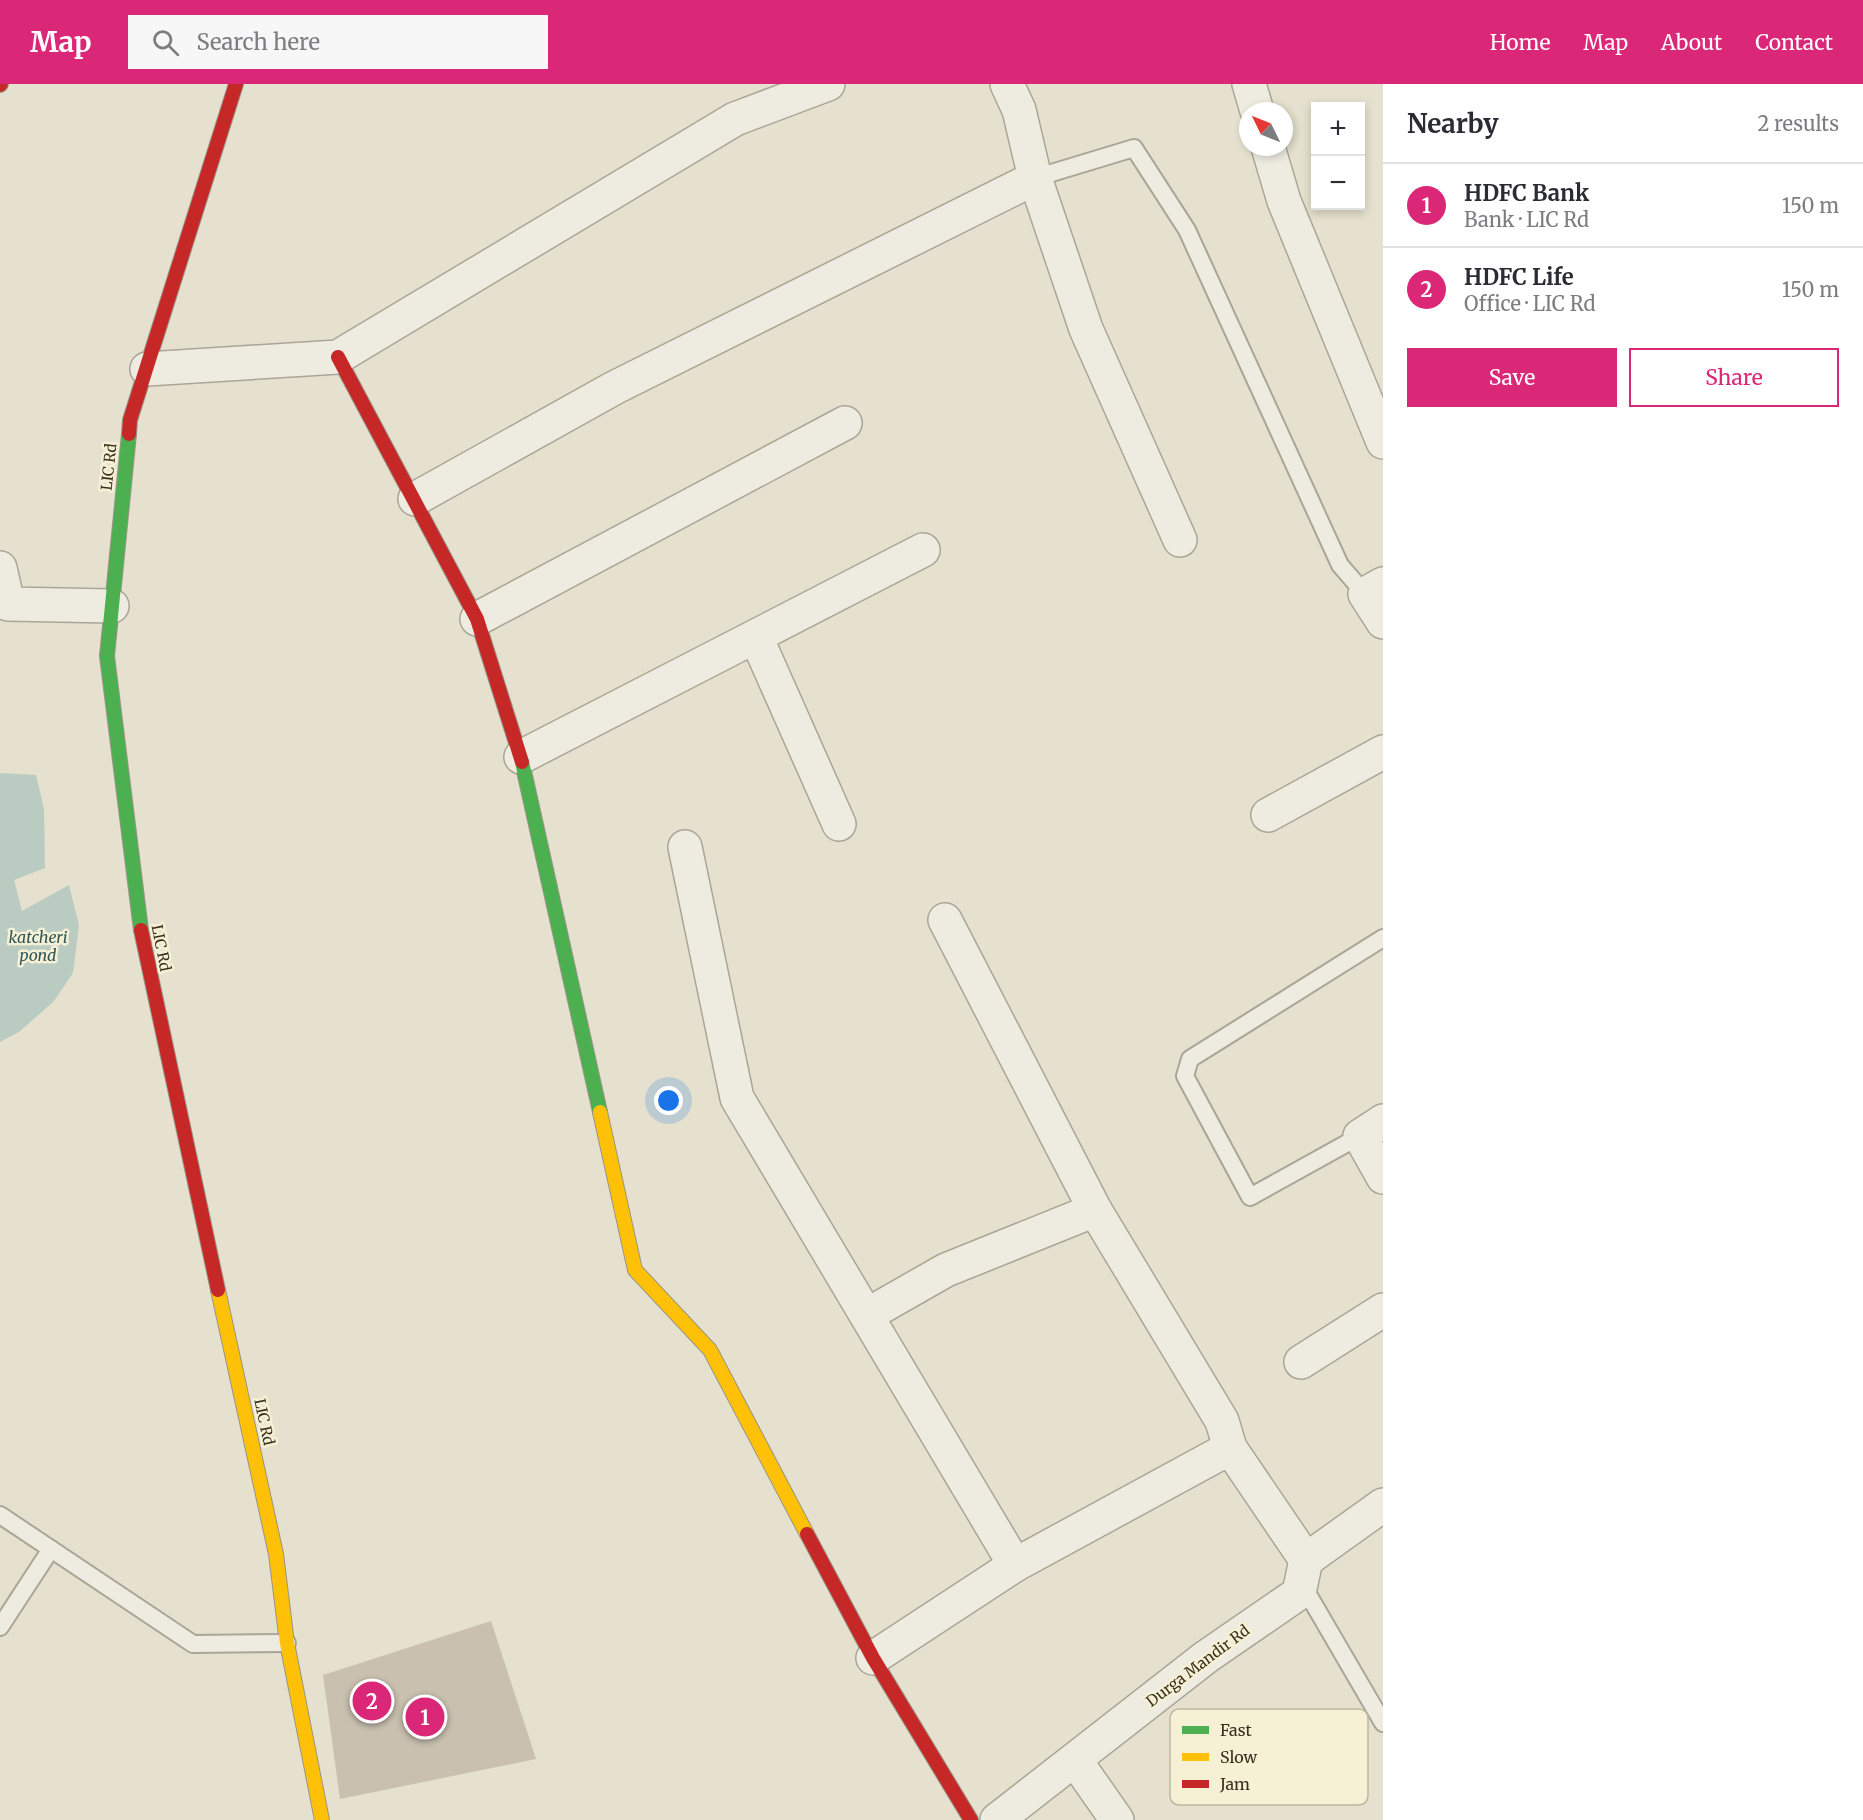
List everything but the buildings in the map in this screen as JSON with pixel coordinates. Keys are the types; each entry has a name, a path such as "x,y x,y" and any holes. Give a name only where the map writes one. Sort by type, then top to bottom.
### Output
{"main road":[{"name":"LIC Rd","path":"237,84 130,420 107,656 141,934 276,1554 287,1643 322,1820"},
{"path":"338,357 477,620 521,757 635,1270 710,1350 873,1658 971,1820"}],"street":[{"path":"147,369 338,357 735,118 828,84"},
{"path":"1007,84 1019,110 1035,178 1086,328 1180,540"},
{"path":"1249,84 1254,102"},
{"path":"1271,156 1284,201 1383,442"},
{"path":"415,499 614,388 1035,178"},
{"path":"477,620 845,423"},
{"path":"521,757 923,550"},
{"path":"0,568 8,604 112,606"},
{"path":"1374,589 1383,622"},
{"path":"756,637 839,824"},
{"path":"1268,815 1383,752"},
{"path":"685,847 737,1098 1015,1564"},
{"path":"945,920 1095,1210 1222,1421 1230,1448 1304,1571"},
{"path":"1372,1129 1383,1177"},
{"path":"867,1315 945,1270 1095,1210"},
{"path":"1301,1362 1383,1310"},
{"path":"873,1658 1015,1564 1230,1448"},
{"name":"Durga Mandir Rd","path":"997,1820 1206,1657 1299,1593 1304,1571 1383,1505"},
{"path":"1075,1760 1118,1820"}],"lane":[{"path":"1035,178 1134,148 1187,230 1340,565 1374,589"},
{"path":"1372,1129 1250,1197 1185,1076 1190,1059 1383,938"},
{"path":"0,1515 193,1644 287,1643"},
{"path":"0,1627 51,1549"},
{"path":"1304,1571 1383,1723"}],"water":[{"name":"katcheri pond","path":"0,773 36,775 44,809 45,868 14,880 22,911 69,885 79,925 73,973 54,1001 19,1032 0,1042"}],"traffic: fast":[{"path":"129,434 107,656 141,930"},
{"path":"522,762 600,1112"}],"traffic: slow":[{"path":"600,1112 635,1270 710,1350 807,1534"},
{"path":"218,1290 276,1554 287,1643 322,1820"}],"traffic: jam":[{"path":"129,434 130,420 236,84"},
{"path":"338,357 477,619 522,762"},
{"path":"141,930 218,1290"},
{"path":"807,1534 873,1658 971,1820"}],"place":[{"name":"HDFC Life","path":"372,1701"},
{"name":"HDFC Bank","path":"425,1717"}]}
